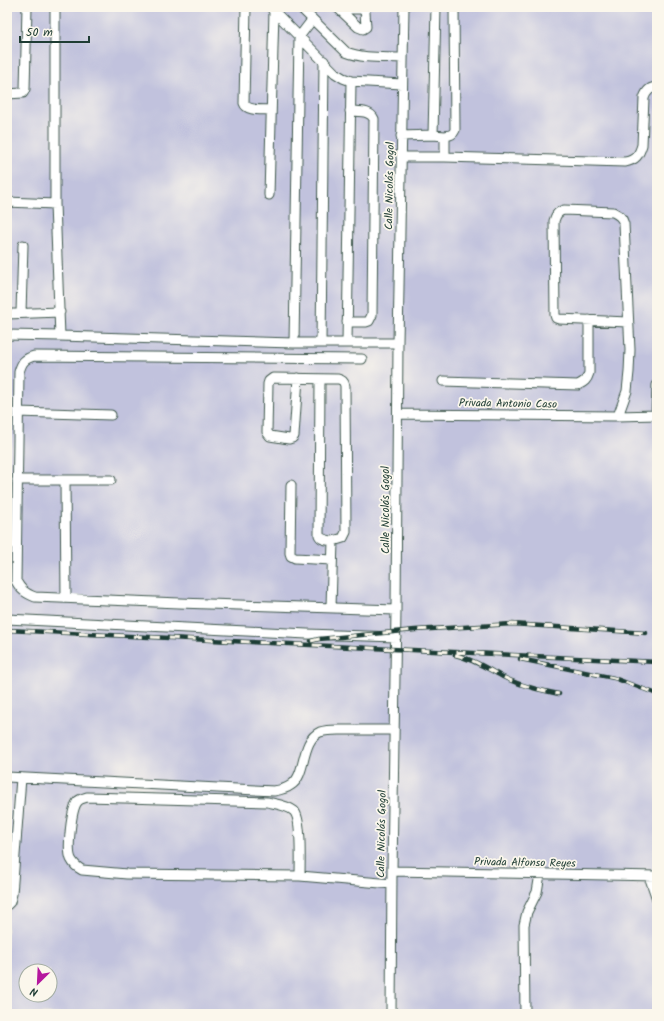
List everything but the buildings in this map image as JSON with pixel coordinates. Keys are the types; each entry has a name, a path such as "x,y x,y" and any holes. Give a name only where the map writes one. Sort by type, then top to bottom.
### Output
{"street":[{"path":"7,94 21,94 25,89 27,7"},
{"path":"55,7 55,204 60,336"},
{"path":"246,7 244,103 245,106 249,108 271,110"},
{"path":"300,7 346,52 363,57 403,58"},
{"name":"Calle Nicolás Gogol","path":"391,1014 398,343 404,7"},
{"path":"433,136 436,7"},
{"path":"401,136 445,136 452,135 455,130 454,7"},
{"path":"269,195 272,9"},
{"path":"272,9 335,73 343,78 351,81 402,84"},
{"path":"294,343 299,37 312,20"},
{"path":"321,343 324,61"},
{"path":"347,343 351,81"},
{"path":"401,157 625,162 637,157 640,152 642,145 644,98 650,90 657,87"},
{"path":"347,322 366,322 369,321 372,315 374,119 370,113 367,112 350,111"},
{"path":"445,136 445,157"},
{"path":"7,202 55,204"},
{"path":"618,416 627,391 630,350 624,224 619,214 614,212 564,210 558,212 554,221 556,318 628,322"},
{"path":"21,314 23,245"},
{"path":"7,314 60,312"},
{"path":"443,381 578,385 587,379 589,320"},
{"path":"7,335 294,343 398,343"},
{"path":"362,359 34,356 26,358 21,364 19,372 16,581 20,589 34,597 396,610"},
{"path":"298,378 294,436 289,439 270,436 267,432 268,384 270,379 298,378 320,379 342,380 345,382 346,386 346,532 343,538 333,541 324,539 319,535 320,379"},
{"path":"657,385 657,415"},
{"path":"18,412 111,415"},
{"name":"Privada Antonio Caso","path":"398,414 657,415"},
{"path":"17,480 111,480"},
{"path":"65,480 66,598"},
{"path":"291,485 291,556 295,558 332,560"},
{"path":"331,608 333,541"},
{"path":"7,619 396,637"},
{"path":"7,777 274,791 284,789 297,780 308,744 314,736 320,732 332,730 394,730"},
{"path":"7,905 10,902 12,894 21,778"},
{"path":"300,876 299,826 297,814 286,806 267,802 87,798 79,799 75,805 71,826 69,852 71,860 76,867 82,870 127,874 300,876 392,884"},
{"name":"Privada Alfonso Reyes","path":"392,871 653,876"},
{"path":"525,1014 524,925 527,912 538,892 540,874"},
{"path":"653,876 657,899"}],"shaded area":[{"path":"7,7 657,7 657,1014 7,1014"}],"railway":[{"path":"311,641 415,630 512,624 646,633"},
{"path":"7,630 657,662"},
{"path":"455,655 474,662 517,683 559,694"},
{"path":"520,659 614,678 657,694"}]}
